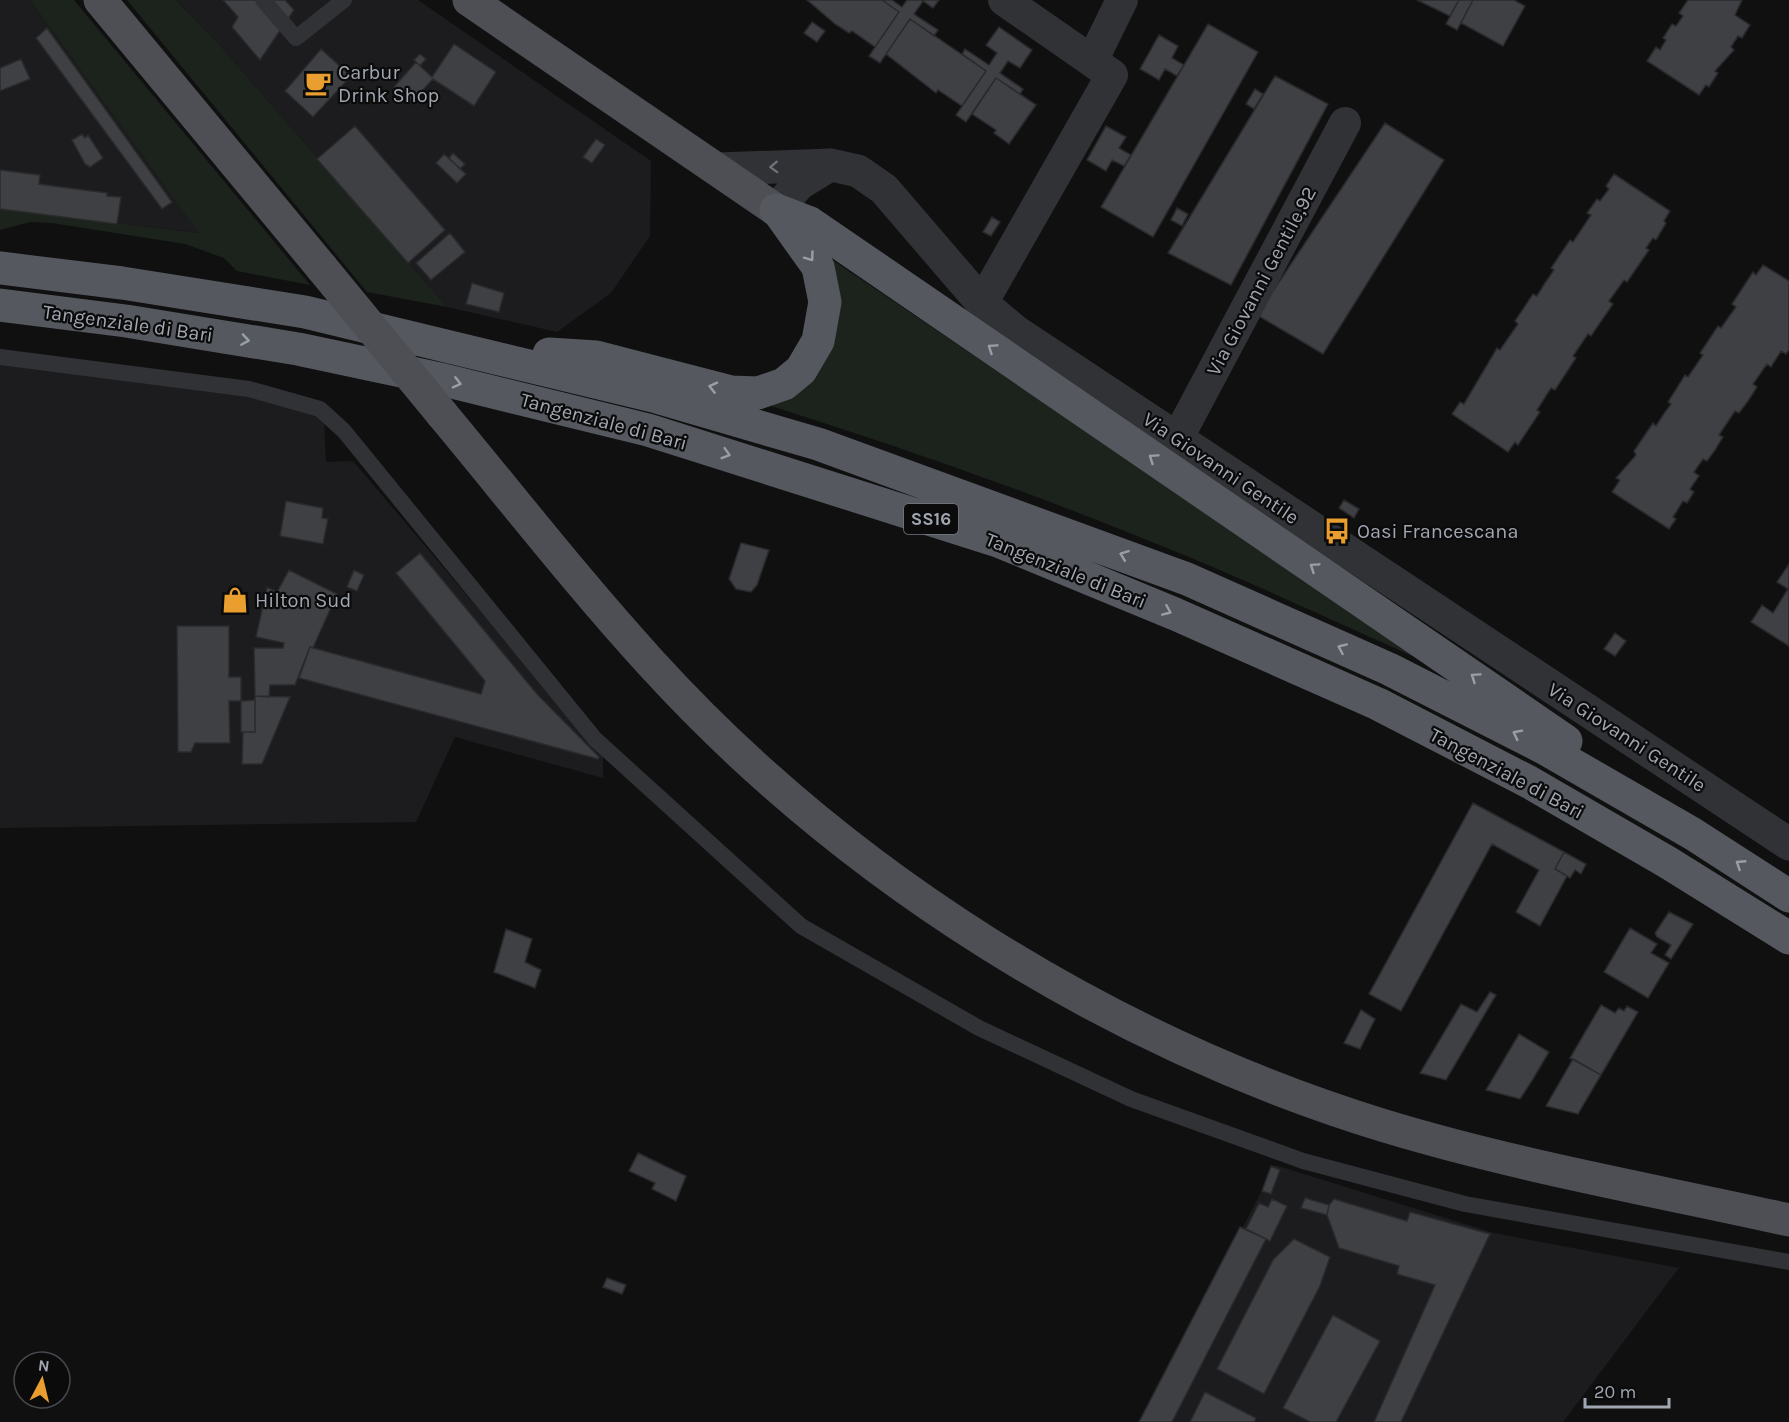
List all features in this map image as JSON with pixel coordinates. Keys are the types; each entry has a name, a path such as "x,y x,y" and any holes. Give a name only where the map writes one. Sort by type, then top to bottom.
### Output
{"highway":[{"path":"453,347 596,357 731,392 758,393 784,384 801,370 818,340 825,302 818,267 777,210"},
{"path":"777,210 810,224 849,250 1517,706 1693,834"},
{"name":"Tangenziale di Bari","path":"0,268 122,283 295,310 653,396 818,444 1187,579 1389,669 1544,748 1693,834 1789,896"},
{"name":"Tangenziale di Bari","path":"0,305 126,321 287,347 444,380 648,430 998,541 1175,614 1378,704 1529,782 1667,862 1788,938"}],"main road":[{"path":"100,0 645,656 717,730 840,838 909,890 1025,964 1161,1039 1248,1076 1383,1125 1467,1149 1789,1220"},
{"path":"469,0 777,210"}],"street":[{"path":"982,303 1112,75 1004,0"},
{"path":"1092,61 1122,0"},
{"name":"Via Giovanni Gentile,92","path":"1177,439 1345,123"},
{"name":"Via Giovanni Gentile","path":"717,169 831,165 858,171 884,189 982,303 1015,331 1789,844"},
{"path":"777,210 799,184 831,165"}],"lane":[{"path":"263,0 296,38 344,0"},
{"path":"0,357 249,388 320,409 344,431 595,739 801,926 979,1028 1131,1099 1302,1161 1465,1204 1789,1262"}],"shaded area":[{"path":"0,0 30,0 200,233 0,209"},
{"path":"30,0 74,0 310,285 237,271 224,258 185,244 52,223 30,222 0,230 0,209 199,233"},
{"path":"127,0 176,0 216,41 447,307 367,292"},
{"path":"176,0 418,0 651,161 650,236 611,293 557,332 447,307 216,41"},
{"path":"834,261 1430,664 1289,600 1101,522 960,469 771,406 788,394"},
{"name":"Hilton Sud","path":"0,362 286,402 324,419 326,462 353,461 603,755 603,778 455,737 416,822 0,828"},
{"path":"1275,1165 1494,1233 1679,1268 1563,1422 1142,1422"}],"building":[{"path":"223,0 285,0 294,10 260,60 232,27 238,17"},
{"path":"807,0 882,0 899,12 875,47 852,31 849,33 835,24"},
{"path":"882,0 892,0 902,7 907,0 939,0 933,8 923,1 914,14 938,30 934,36 910,19 880,63 869,56 899,12"},
{"path":"1417,0 1459,0 1450,16"},
{"path":"1459,0 1473,0 1457,30 1446,24"},
{"path":"1473,0 1514,0 1525,6 1503,46 1461,23"},
{"path":"1688,0 1742,0 1735,15 1750,25 1742,38 1738,36 1731,47 1734,50 1715,71 1718,73 1709,87 1706,85 1699,95 1647,61 1656,47 1660,50 1666,40 1663,38 1672,24 1676,26 1683,16 1679,13"},
{"path":"910,19 986,71 962,106 938,90 936,93 886,54"},
{"path":"812,22 825,31 817,42 804,33"},
{"path":"1208,24 1258,52 1153,237 1101,207"},
{"path":"999,27 1032,50 1020,68 1008,61 1000,73 1023,89 1020,94 996,78 966,122 956,115 986,71 962,54 965,49 989,65 997,53 986,45"},
{"path":"47,28 172,202 162,209 36,38"},
{"path":"1159,35 1178,46 1172,58 1184,65 1177,76 1165,69 1159,80 1140,69"},
{"path":"454,44 496,72 474,106 433,79 412,102 394,87 416,62 432,77"},
{"name":"Carbur Drink Shop","path":"321,49 351,76 313,117 285,91"},
{"path":"420,54 426,59 420,66 414,60"},
{"path":"21,59 30,79 0,91 0,68"},
{"path":"1275,76 1328,104 1231,285 1168,253"},
{"path":"996,78 1036,105 1009,144 994,133 996,130 972,114"},
{"path":"1255,89 1263,94 1254,109 1246,104"},
{"path":"1385,123 1444,160 1323,354 1257,315"},
{"path":"355,126 445,230 408,263 317,159"},
{"path":"1106,126 1126,137 1119,148 1131,155 1124,166 1112,160 1106,171 1087,160"},
{"path":"82,134 85,138 88,135 103,158 90,167 85,164 72,140"},
{"path":"596,139 605,145 592,163 583,157"},
{"path":"453,153 465,164 460,169 449,158"},
{"path":"444,154 466,174 457,183 436,163"},
{"path":"0,170 40,175 39,184 121,197 117,224 0,209"},
{"path":"1614,174 1670,211 1664,221 1666,223 1656,240 1653,238 1646,248 1649,250 1627,282 1624,280 1609,301 1613,304 1591,336 1588,334 1573,356 1576,358 1555,390 1551,388 1537,410 1540,412 1518,445 1515,442 1508,452 1452,414 1460,402 1464,404 1497,348 1500,350 1518,324 1515,321 1533,294 1537,296 1554,270 1551,268 1570,240 1573,242 1591,215 1587,213 1597,199 1600,201 1609,189 1606,186"},
{"path":"1177,208 1188,214 1182,226 1171,220"},
{"path":"992,217 1000,222 991,236 983,232"},
{"path":"450,233 465,252 431,280 416,263"},
{"path":"1763,265 1789,281 1789,350 1786,354 1781,351 1771,367 1767,364 1753,384 1757,387 1748,401 1739,413 1735,411 1719,435 1723,437 1715,450 1707,461 1703,459 1694,472 1699,476 1690,489 1694,492 1687,503 1683,501 1669,529 1612,492 1620,480 1616,478 1636,455 1634,451 1653,423 1656,426 1671,404 1668,402 1685,375 1688,377 1703,355 1700,353 1718,326 1721,328 1736,307 1732,304 1753,272 1756,275"},
{"path":"472,283 504,293 499,312 466,304"},
{"path":"1344,500 1359,509 1354,518 1339,508"},
{"path":"286,501 323,508 322,518 328,519 323,544 280,536"},
{"path":"741,543 769,550 757,585 751,592 736,589 729,579"},
{"path":"420,553 537,694 599,757 598,759 299,678 310,647 481,694 485,681 396,573"},
{"path":"1789,564 1789,646 1751,622 1762,605 1773,613 1788,589 1777,582"},
{"path":"289,570 337,594 313,648 310,647 295,685 270,685 269,697 255,696 254,648 283,648 284,643 256,637 267,587 277,592"},
{"path":"354,570 364,575 357,591 347,587"},
{"path":"177,626 229,626 229,677 241,677 241,701 229,701 230,743 195,743 191,752 178,752"},
{"path":"1615,633 1626,641 1615,656 1604,649"},
{"path":"255,696 290,697 262,764 242,764 243,732 255,732"},
{"path":"255,700 255,732 241,732 241,701"},
{"path":"1473,803 1564,852 1555,869 1567,876 1540,926 1516,912 1539,870 1492,844 1401,1011 1369,994"},
{"path":"1564,852 1586,864 1581,874 1575,870 1570,878 1555,869"},
{"path":"1669,912 1693,924 1671,959 1665,955 1671,945 1657,937 1655,933"},
{"path":"1630,928 1657,944 1651,953 1669,963 1648,998 1604,972"},
{"path":"506,929 532,939 525,962 541,970 535,988 494,972"},
{"path":"1490,992 1496,995 1446,1080 1420,1073 1461,1004 1477,1012"},
{"path":"1601,1005 1615,1013 1619,1008 1624,1011 1627,1006 1638,1012 1601,1075 1570,1058"},
{"path":"1361,1010 1375,1019 1360,1049 1344,1043"},
{"path":"1519,1034 1549,1052 1520,1099 1486,1090"},
{"path":"1573,1059 1601,1075 1578,1114 1546,1106"},
{"path":"638,1153 686,1176 676,1201 652,1189 655,1183 629,1171"},
{"path":"1271,1166 1280,1170 1271,1194 1262,1191"},
{"path":"1305,1198 1329,1205 1327,1215 1301,1208"},
{"path":"1272,1199 1287,1206 1270,1241 1246,1229 1259,1203 1268,1207"},
{"path":"1334,1199 1407,1221 1410,1212 1490,1234 1401,1422 1374,1422 1435,1285 1397,1274 1399,1266 1339,1248 1327,1215 1329,1205"},
{"path":"1240,1227 1266,1239 1172,1422 1139,1422"},
{"path":"1294,1239 1330,1257 1320,1286 1264,1394 1217,1369 1273,1260"},
{"path":"607,1278 626,1285 622,1294 603,1287"},
{"path":"1333,1315 1380,1341 1336,1422 1310,1422 1283,1408"},
{"path":"1205,1392 1256,1418 1254,1422 1190,1422"}],"place":[{"name":"Carbur Drink Shop","path":"318,83"},
{"name":"Oasi Francescana","path":"1337,531"},
{"name":"Hilton Sud","path":"235,600"}]}
